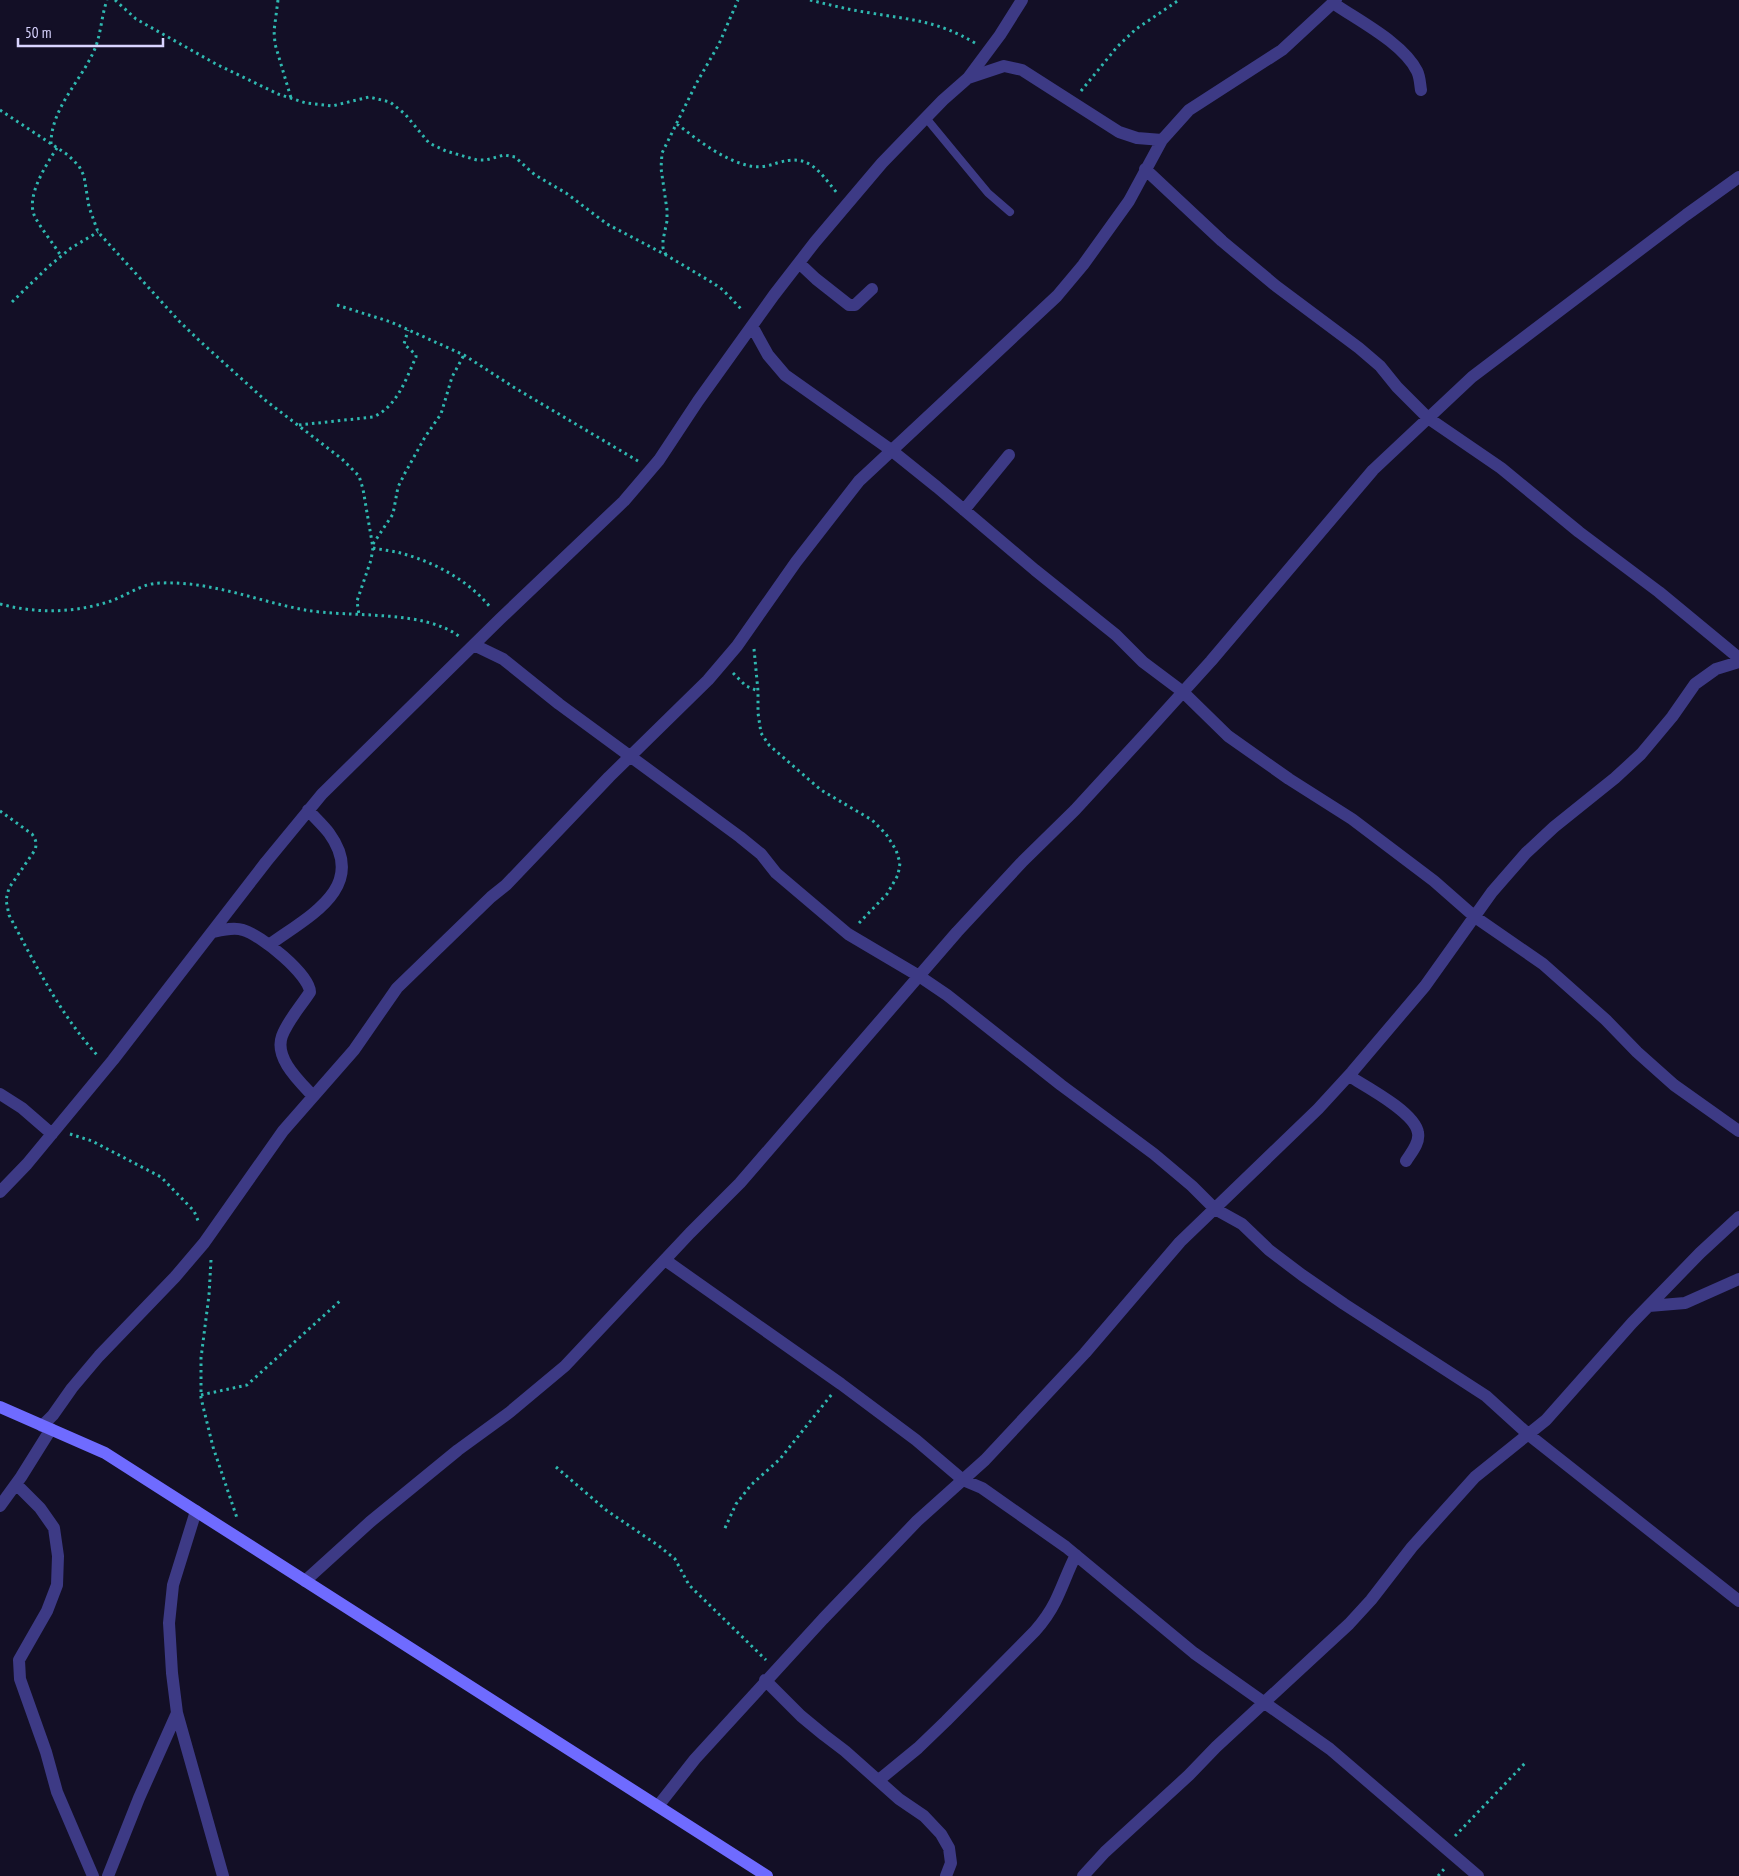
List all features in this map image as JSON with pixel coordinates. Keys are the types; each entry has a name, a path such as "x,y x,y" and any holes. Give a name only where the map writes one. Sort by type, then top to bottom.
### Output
{"street":[{"path":"0,1192 27,1164 107,1067 266,862 322,794 500,619 618,508 652,468 799,263 882,163 968,78 988,52 1022,0"},
{"path":"0,1506 16,1484 53,1415 72,1388 99,1356 208,1247 283,1131 354,1050 398,988 491,897 506,885 630,756 708,680 748,630 839,505 860,481 1057,296 1083,265 1115,221 1129,200 1162,140 1189,110 1282,50 1335,1 1398,48 1412,62 1418,73 1421,90"},
{"path":"968,78 1004,66 1022,70 1119,132 1137,138 1162,140"},
{"path":"1145,169 1222,241 1276,286 1380,366 1397,387 1428,418 1501,468 1579,532 1659,592 1739,658"},
{"path":"305,1581 370,1522 458,1450 510,1412 565,1366 740,1183 957,932 1023,861 1076,810 1183,692 1373,470 1472,377 1739,177"},
{"path":"799,263 821,284 849,305 855,305 872,289"},
{"path":"752,327 768,355 785,375 891,450 1116,635 1143,662 1183,692 1228,736 1289,779 1352,819 1434,881 1474,917 1543,964 1667,1078 1739,1131"},
{"path":"964,510 1009,455"},
{"path":"473,646 503,659 559,704 740,837 761,854 776,873 848,934 919,976 970,1013 1061,1085 1154,1154 1192,1186 1215,1209 1242,1224 1269,1250 1344,1304 1486,1396 1529,1435 1739,1601"},
{"path":"658,1806 695,1758 734,1717 765,1680 917,1521 985,1460 1085,1354 1180,1242 1318,1109 1349,1076 1425,986 1492,892 1526,853 1641,754 1672,717 1695,684 1716,669 1739,662"},
{"path":"269,945 331,898 340,885 342,859 337,845 329,832 308,810"},
{"path":"212,932 242,929 253,934 290,963 310,987 310,992 282,1036 281,1050 292,1071 313,1096"},
{"path":"1349,1076 1389,1102 1413,1121 1418,1132 1418,1140 1406,1161"},
{"path":"0,1094 54,1131"},
{"path":"1083,1876 1105,1852 1362,1611 1412,1547 1475,1477 1546,1420 1632,1323 1700,1253 1739,1217"},
{"path":"665,1260 916,1440 962,1480 982,1488 1076,1555 1194,1653 1262,1703 1330,1749 1478,1876"},
{"path":"1649,1306 1686,1303 1739,1279"},
{"path":"0,1407 105,1453 767,1876"},
{"path":"16,1484 40,1508 54,1528 58,1556 57,1585 47,1611 19,1660 20,1679 46,1752 57,1792 93,1876"},
{"path":"196,1511 173,1585 169,1623 177,1713 223,1876"},
{"path":"879,1780 946,1722 1035,1631 1048,1615 1076,1555"},
{"path":"765,1680 801,1716 879,1780 899,1799 924,1816 941,1834 949,1848 951,1863 946,1876"},
{"path":"108,1876 139,1798 177,1713"}],"lane":[{"path":"926,118 988,193 1010,212"}],"path":[{"path":"51,144 51,132 61,108 94,51 107,0"},
{"path":"115,0 136,19 224,68 278,94 306,103 332,106 369,97 390,102 405,114 429,143 446,151 477,160 486,160 504,155 515,157 536,175 566,193 607,224 666,254 723,290 740,307 752,327"},
{"path":"278,0 274,31 291,98"},
{"path":"666,254 663,248 663,240 667,221 667,204 661,168 662,153 720,44 738,0"},
{"path":"810,0 849,10 896,16 943,26 988,52"},
{"path":"1072,103 1117,47 1136,29 1179,0"},
{"path":"0,110 57,148 79,166 84,176 89,207 98,232 202,343 265,400 342,459 359,476 364,489 372,546 371,560 357,601 359,615"},
{"path":"677,124 711,148 736,162 753,167 769,166 788,160 799,159 807,162 825,178 847,204"},
{"path":"57,148 38,181 32,207 35,216 61,256"},
{"path":"12,302 61,256 98,232"},
{"path":"337,305 391,322 464,355 515,388 652,468"},
{"path":"299,425 374,417 382,414 398,394 416,357 404,344 408,330"},
{"path":"372,546 393,514 402,480 421,444 441,414 452,377 464,355"},
{"path":"372,546 403,553 446,571 482,596 500,619"},
{"path":"0,604 31,611 54,612 80,609 112,600 140,587 160,582 243,594 306,610 396,617 436,624 448,629 473,646"},
{"path":"748,630 754,646 761,733 769,745 820,790 872,820 886,834 896,850 900,863 898,875 887,894 848,934"},
{"path":"722,664 738,676 746,686 758,692"},
{"path":"0,811 36,839 34,850 9,888 6,900 9,915 62,1010 82,1039 107,1067"},
{"path":"54,1131 92,1141 161,1177 194,1211 208,1247 209,1295 201,1358 201,1395 206,1422 233,1511 252,1547"},
{"path":"201,1395 247,1385 341,1300"},
{"path":"725,1528 736,1504 751,1485 780,1459 840,1384"},
{"path":"556,1467 606,1510 660,1546 670,1555 689,1585 775,1670"},
{"path":"1445,1847 1527,1761"}]}
